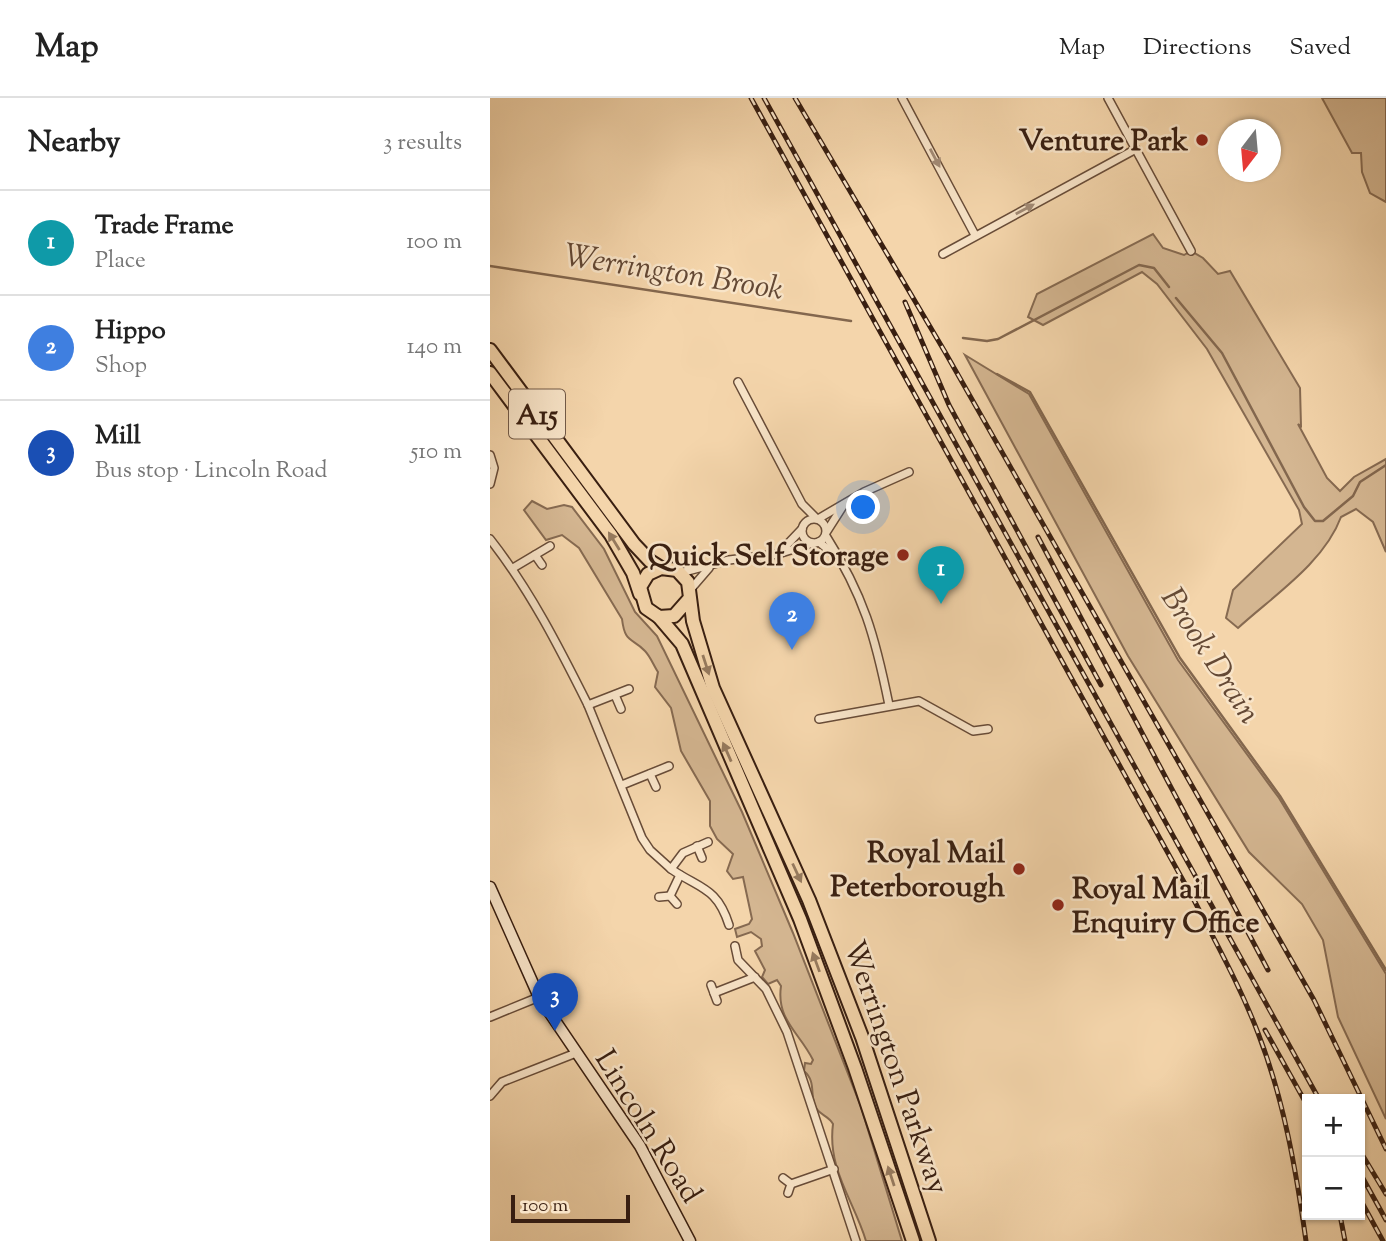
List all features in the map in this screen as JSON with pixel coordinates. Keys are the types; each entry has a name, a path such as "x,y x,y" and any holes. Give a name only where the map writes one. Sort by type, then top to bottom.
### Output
{"highway":[{"name":"A15","path":"490,350 592,490 635,544 650,561 661,568 680,573"},
{"name":"A15","path":"490,373 611,535 633,573 646,608 659,617"},
{"path":"640,594 648,574 661,568"},
{"path":"659,617 674,616 690,594 680,573"},
{"name":"Werrington Parkway","path":"690,594 713,688 809,900 862,1037 929,1241"},
{"name":"Werrington Parkway","path":"659,617 682,643 800,919 855,1068 913,1241"}],"street":[{"path":"902,98 975,235"},
{"path":"1108,98 1191,251"},
{"path":"943,254 1136,149"},
{"path":"738,383 802,504 817,519 837,558 859,591 867,611 889,705"},
{"path":"490,455 494,468 490,484"},
{"path":"778,554 803,527 844,506 863,492 909,472"},
{"path":"802,504 806,540 816,542 837,558"},
{"path":"680,573 778,554 816,542 826,533 844,506"},
{"path":"490,539 513,568 561,650 588,705 642,838 671,869 710,891 724,911 729,925"},
{"path":"513,568 550,546"},
{"path":"535,555 542,565"},
{"path":"690,594 712,565"},
{"path":"588,705 629,689"},
{"path":"615,695 621,709"},
{"path":"819,719 919,701 973,731 988,729"},
{"path":"622,785 669,766"},
{"path":"650,774 656,788"},
{"path":"671,869 684,853 708,842"},
{"path":"697,846 702,858"},
{"path":"670,896 680,875"},
{"name":"Lincoln Road","path":"490,887 539,997 640,1146 690,1241"},
{"path":"659,897 670,896"},
{"path":"670,896 677,904"},
{"path":"735,946 738,960 771,998 787,1032 856,1241"},
{"path":"714,993 755,977"},
{"path":"490,1017 539,997"},
{"path":"490,1096 502,1082 576,1053"},
{"path":"788,1193 787,1181 834,1169"}],"shaded area":[{"path":"1322,98 1386,98 1386,202 1370,193 1362,172 1361,153 1352,153"},
{"path":"1153,234 1163,248 1184,255 1191,251 1203,258 1218,274 1230,271 1300,388 1301,426 1298,424 1327,478 1340,491 1354,477 1386,459 1386,552 1373,522 1356,509 1341,517 1333,534 1310,564 1238,628 1226,618 1233,590 1302,524 1299,510 1207,349 1157,284 1142,272 1043,325 1028,317 1037,294"},
{"path":"965,355 1029,394 1178,660 1279,798 1386,974 1386,1119 1338,1017 1323,940 1302,904 1249,852 1128,656"},
{"path":"532,501 547,509 564,505 572,507 604,549 635,612 657,636 742,812 793,933 861,1107 902,1241 866,1241 834,1156 833,1124 816,1108 812,1084 804,1071 805,1063 811,1064 813,1060 790,1026 782,1008 781,986 777,980 768,984 762,977 765,970 755,951 762,946 761,939 751,932 737,937 735,929 749,924 752,919 743,877 733,879 727,871 733,854 717,839 710,826 710,801 681,751 671,708 655,687 658,672 647,653 625,633 622,619 579,548 562,535 546,540 524,510"}],"waterway":[{"path":"963,338 987,341 998,339 1139,265 1154,268 1169,287"},
{"name":"Werrington Brook","path":"490,266 851,321"},
{"path":"1176,298 1222,353 1304,507 1315,521 1323,521 1353,496 1360,482 1386,465"},
{"name":"Brook Drain","path":"997,374 1030,392 1180,658 1280,796 1386,970"}],"railway":[{"path":"751,98 1195,902 1236,983 1258,1033 1275,1084 1293,1162 1306,1241"},
{"path":"764,98 1316,1094"},
{"path":"795,98 945,352 1314,1000 1386,1149"},
{"path":"905,302 949,405 1101,685"},
{"path":"1038,537 1268,970"},
{"path":"1265,1030 1302,1096"},
{"path":"1364,1157 1386,1194"},
{"path":"1365,1182 1386,1220"},
{"path":"1365,1208 1383,1241"},
{"path":"1341,1220 1345,1241"}],"place":[{"name":"Venture Park","path":"1202,140"},
{"name":"Quick Self Storage","path":"903,555"},
{"name":"Trade Frame","path":"941,604"},
{"name":"Hippo","path":"792,650"},
{"name":"Royal Mail Peterborough","path":"1019,869"},
{"name":"Royal Mail Enquiry Office","path":"1058,905"},
{"name":"Mill","path":"555,1031"}]}
